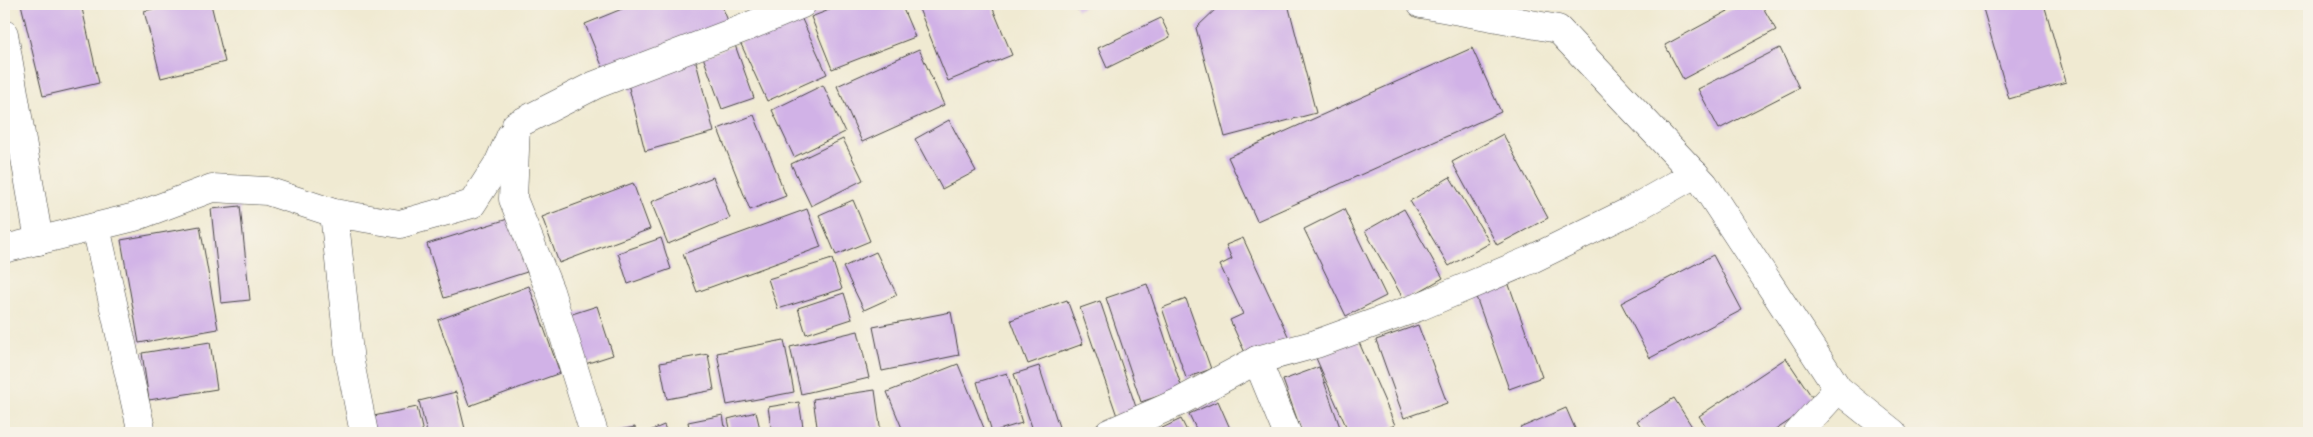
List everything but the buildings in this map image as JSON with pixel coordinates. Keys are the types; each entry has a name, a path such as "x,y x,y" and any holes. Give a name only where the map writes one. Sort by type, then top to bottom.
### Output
{"street":[{"path":"4,249 135,217 212,188 267,191 334,213 400,224 472,204 499,162 516,125 595,85 748,27 802,4"},
{"path":"1421,4 1505,12 1558,28 1704,184 1838,389 1893,433"},
{"path":"4,34 39,241"},
{"path":"516,125 513,199 550,291 594,433"},
{"path":"1109,433 1177,403 1257,360 1316,344 1421,306 1530,260 1628,212 1695,174"},
{"path":"334,213 350,362 364,433"},
{"path":"96,227 142,433"},
{"path":"1257,360 1287,433"},
{"path":"1798,433 1838,389"}]}
